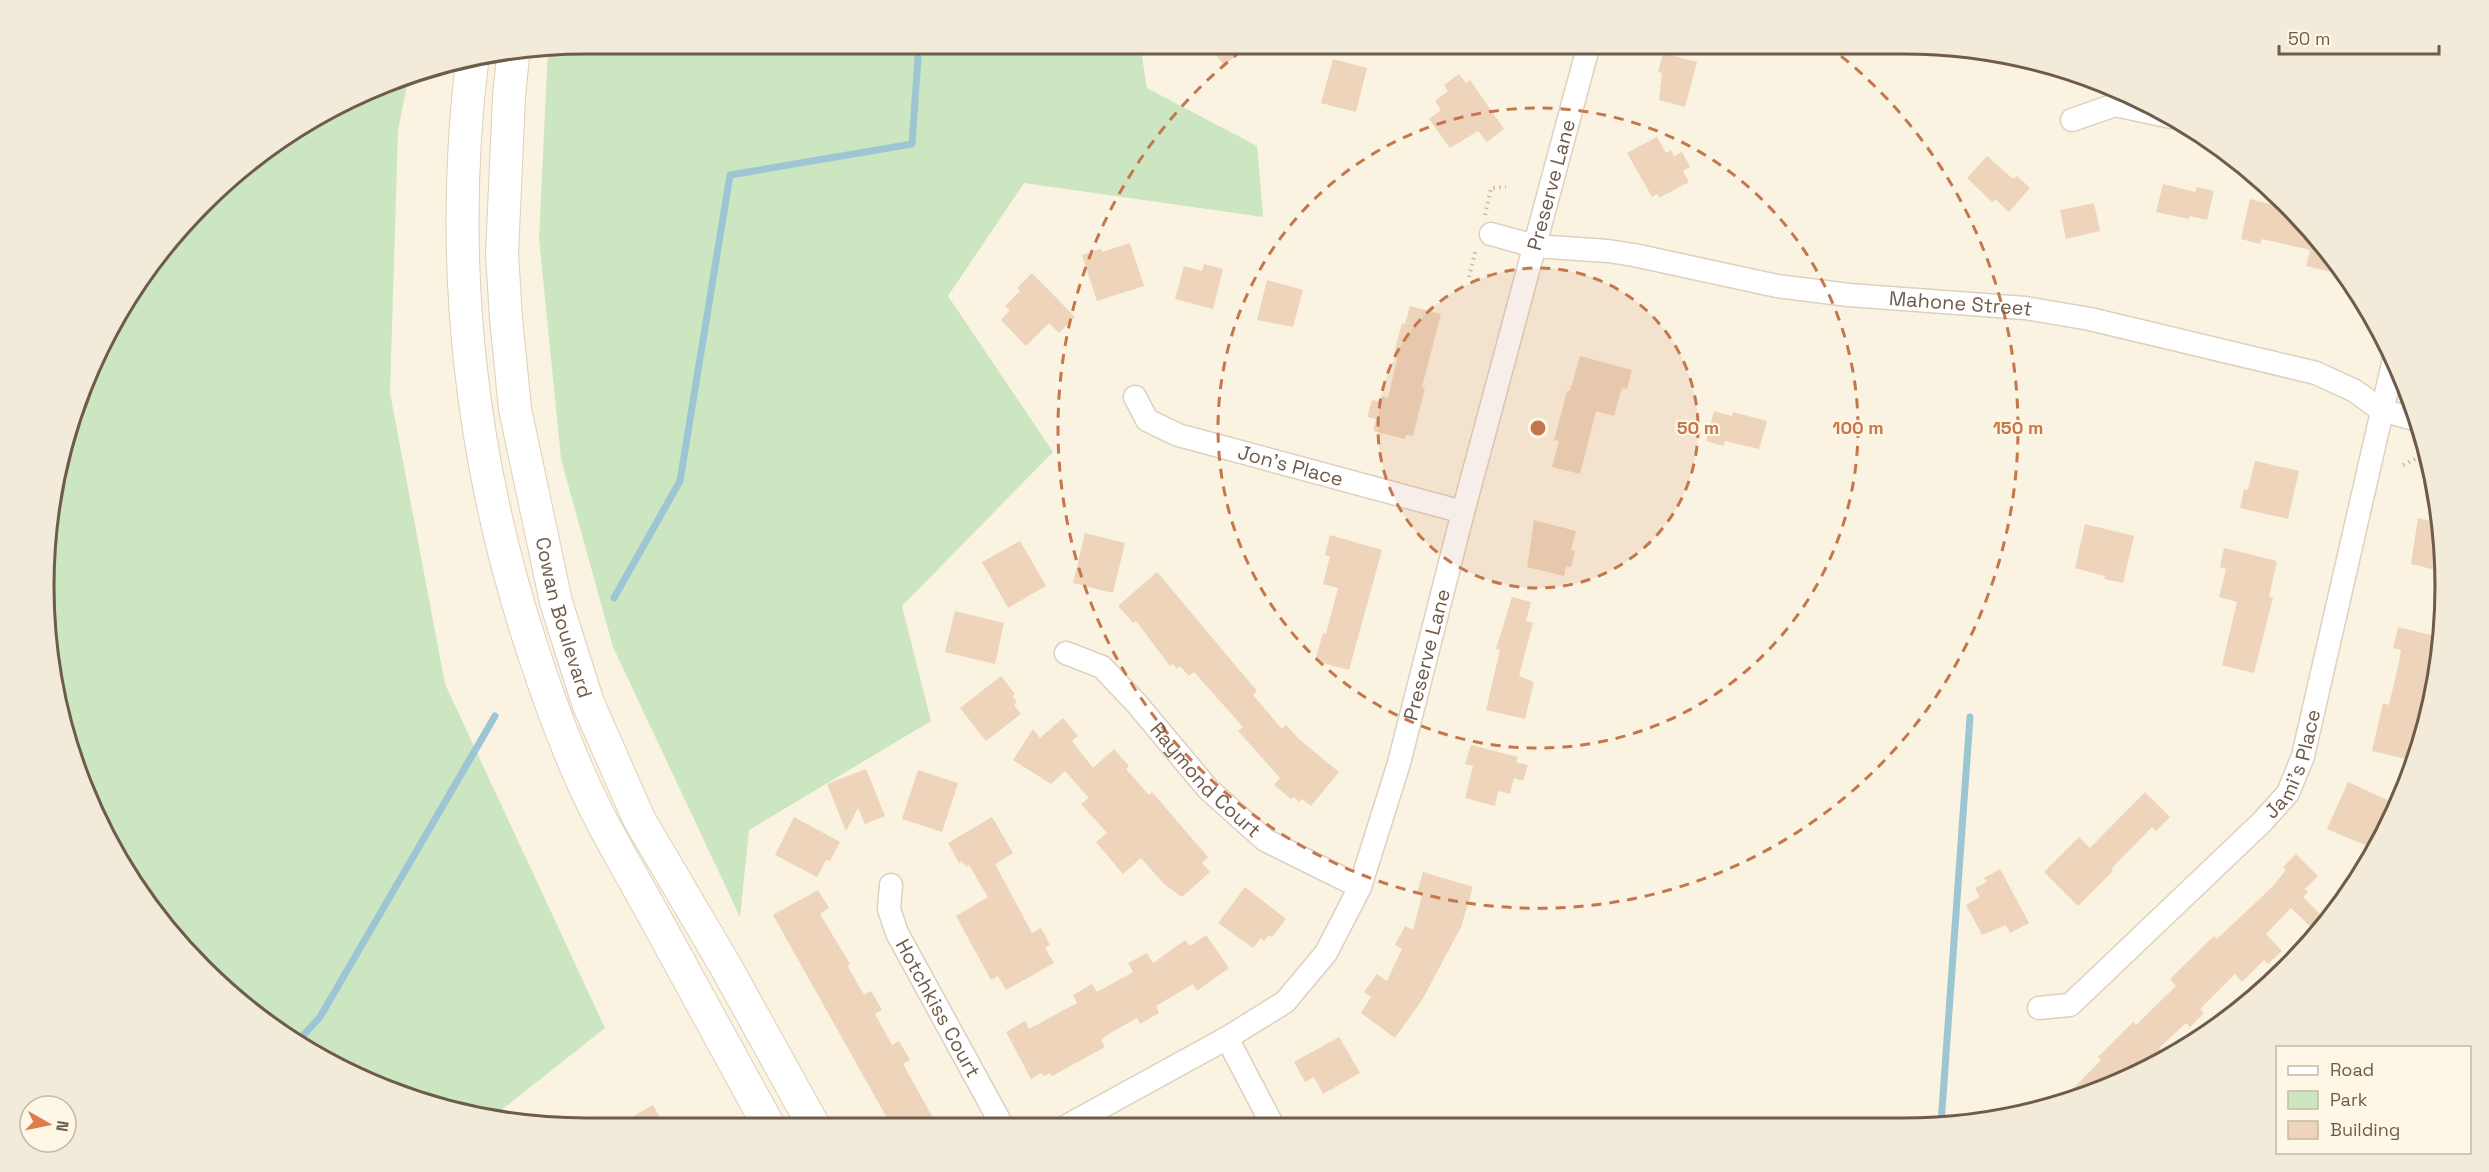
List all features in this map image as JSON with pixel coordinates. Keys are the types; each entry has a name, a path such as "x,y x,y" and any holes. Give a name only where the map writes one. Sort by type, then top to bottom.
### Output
{"main road":[{"name":"Cowan Boulevard","path":"513,60 502,255 506,318 514,409 556,602 588,703 639,819 726,967 809,1118"},
{"name":"Cowan Boulevard","path":"471,66 464,127 461,197 467,348 476,423 503,553 553,713 593,804 765,1118"}],"street":[{"name":"Preserve Lane","path":"1081,1118 1227,1038 1285,1002 1326,953 1360,888 1399,763 1463,512 1586,54"},
{"path":"2072,120 2115,105 2141,111"},
{"name":"Mahone Street","path":"1491,234 1534,246 1625,254 1729,277 1839,294 2025,308 2090,319 2316,373 2348,387 2382,410 2408,417"},
{"name":"Jami's Place","path":"2039,1008 2070,1005 2262,822 2288,793 2303,756 2391,373"},
{"name":"Jon's Place","path":"1136,396 1147,420 1178,435 1463,512"},
{"name":"Raymond Court","path":"1066,653 1102,668 1137,704 1208,789 1265,840 1360,888"},
{"name":"Hotchkiss Court","path":"891,885 889,909 897,933 998,1118"},
{"path":"1227,1038 1270,1118"}],"path":[{"path":"2403,465 2419,457"}],"green space":[{"path":"1142,54 1147,88 1257,146 1263,217 1024,183 948,296 1053,452 902,606 931,721 749,830 740,917 613,647 561,459 539,239 548,55 551,55"},
{"path":"407,85 398,131 390,393 445,684 605,1028 501,1111 448,1100 415,1090 382,1078 320,1047 262,1008 235,986 186,937 164,910 125,852 94,790 72,724 64,690 55,621 54,586 55,551 64,482 72,448 94,382 125,320 164,262 186,235 235,186 262,164 320,125 382,94"}],"building":[{"path":"1215,54 1239,54 1224,65"},
{"path":"1663,54 1697,62 1685,107 1659,100 1662,73 1658,72"},
{"path":"1333,59 1367,68 1356,112 1321,103"},
{"path":"1459,74 1466,83 1470,80 1504,129 1487,142 1478,131 1450,148 1429,119 1441,110 1435,101 1448,91 1444,85"},
{"path":"1657,137 1666,153 1671,150 1674,156 1682,152 1690,167 1683,171 1689,182 1659,198 1657,194 1652,197 1627,153"},
{"path":"1987,156 2013,179 2017,176 2030,188 2009,212 1995,199 1992,202 1967,178"},
{"path":"2163,184 2195,192 2197,187 2214,191 2207,220 2190,216 2189,219 2156,212"},
{"path":"2250,199 2274,205 2303,235 2332,272 2306,266 2310,250 2262,239 2260,244 2241,239"},
{"path":"2094,203 2100,231 2066,239 2060,210"},
{"path":"1130,243 1144,286 1097,301 1082,255 1101,249 1102,252"},
{"path":"1204,264 1223,269 1213,309 1175,299 1184,266 1202,271"},
{"path":"1032,273 1075,317 1059,333 1049,323 1026,346 1001,320 1010,310 1005,306 1020,291 1017,288"},
{"path":"1267,280 1303,290 1293,327 1257,320"},
{"path":"1410,306 1441,314 1422,387 1425,388 1413,436 1406,435 1405,439 1373,431 1376,419 1367,417 1372,400 1381,402 1382,396 1388,398 1398,354 1394,353 1402,323 1405,324"},
{"path":"1580,356 1632,370 1627,389 1622,388 1614,416 1596,411 1580,474 1552,467 1559,441 1554,440 1567,391 1570,391"},
{"path":"1714,411 1732,416 1733,412 1767,421 1759,449 1725,441 1724,446 1706,441"},
{"path":"2255,461 2299,471 2288,519 2240,508 2244,489 2248,490"},
{"path":"2418,518 2430,521 2435,570 2411,564"},
{"path":"1534,520 1576,531 1571,550 1575,551 1571,567 1566,566 1564,576 1527,567"},
{"path":"2085,524 2134,536 2123,583 2104,579 2105,576 2075,568"},
{"path":"1085,533 1125,543 1113,593 1073,583"},
{"path":"1330,535 1382,550 1349,670 1315,661 1323,633 1326,634 1338,588 1323,584 1330,556 1325,555"},
{"path":"1020,541 1046,586 1008,608 982,562"},
{"path":"2224,548 2277,561 2269,597 2273,598 2254,673 2222,665 2237,602 2219,597 2226,569 2220,567"},
{"path":"1157,572 1257,691 1253,695 1282,729 1286,725 1299,739 1339,772 1311,806 1302,799 1299,802 1294,797 1291,799 1274,785 1280,778 1238,731 1243,727 1194,672 1189,676 1180,666 1177,669 1173,664 1170,666 1136,621 1133,623 1118,606"},
{"path":"1512,597 1531,602 1526,621 1533,623 1519,676 1534,682 1525,719 1486,710 1500,650 1496,649"},
{"path":"955,611 1004,623 995,664 945,652"},
{"path":"2398,627 2432,635 2425,690 2406,759 2372,751 2383,703 2389,705 2399,662 2401,650 2393,648"},
{"path":"1001,676 1015,694 1012,696 1017,702 1014,705 1021,714 986,741 960,708"},
{"path":"1063,718 1078,736 1072,741 1093,768 1114,749 1129,766 1126,769 1149,795 1152,792 1208,857 1202,863 1210,872 1182,897 1164,884 1141,858 1123,874 1096,842 1107,833 1081,804 1089,798 1065,771 1051,784 1013,760 1033,729 1040,738"},
{"path":"1471,745 1518,757 1516,762 1528,765 1523,781 1514,778 1510,794 1498,791 1495,806 1465,798 1473,766 1465,764"},
{"path":"866,769 885,816 865,824 858,808 846,831 827,784"},
{"path":"918,770 958,783 942,832 902,819"},
{"path":"2348,782 2390,801 2367,846 2327,829"},
{"path":"2145,792 2170,817 2156,831 2152,827 2078,906 2044,872 2079,837 2090,848"},
{"path":"794,817 840,842 830,861 826,860 817,877 775,855"},
{"path":"992,817 1013,853 995,864 1032,933 1041,928 1050,945 1045,948 1054,963 1006,990 998,976 991,980 956,916 988,897 969,865 966,867 962,861 959,863 948,843"},
{"path":"2296,854 2318,876 2305,889 2308,892 2303,897 2321,915 2311,927 2291,908 2266,934 2282,951 2268,964 2264,960 2242,982 2235,974 2200,1009 2204,1013 2190,1027 2186,1023 2159,1048 2162,1051 2107,1078 2071,1091 2101,1060 2098,1057 2133,1022 2136,1025 2176,986 2170,979 2214,936 2217,939 2271,888 2286,870 2283,867"},
{"path":"2000,869 2029,923 2010,933 2006,925 1982,935 1966,905 1980,897 1975,888 1987,882 1984,878"},
{"path":"1423,872 1473,887 1461,927 1422,1000 1395,1038 1361,1013 1371,997 1364,992 1377,974 1387,981 1402,949 1395,945 1405,926 1413,930 1422,895 1417,893"},
{"path":"1245,887 1286,919 1272,937 1269,935 1264,941 1261,938 1253,948 1218,923"},
{"path":"818,890 829,908 820,914 850,964 847,965 864,995 871,991 882,1010 875,1014 892,1045 899,1041 910,1060 903,1064 933,1118 887,1118 773,915"},
{"path":"1206,935 1229,968 1197,991 1193,984 1156,1006 1159,1013 1140,1024 1137,1018 1107,1035 1101,1040 1105,1047 1052,1076 1050,1073 1044,1076 1042,1073 1031,1079 1006,1032 1025,1021 1029,1029 1077,1003 1073,995 1092,984 1097,992 1133,972 1128,963 1147,953 1153,963 1185,940 1190,946"},
{"path":"1339,1037 1360,1073 1323,1094 1314,1077 1305,1082 1294,1062"},
{"path":"653,1105 660,1118 630,1118"}],"waterway":[{"path":"614,598 680,481 730,175 912,144 918,54"},
{"path":"303,1036 320,1017 495,716"},
{"path":"1942,1117 1970,717"}]}
